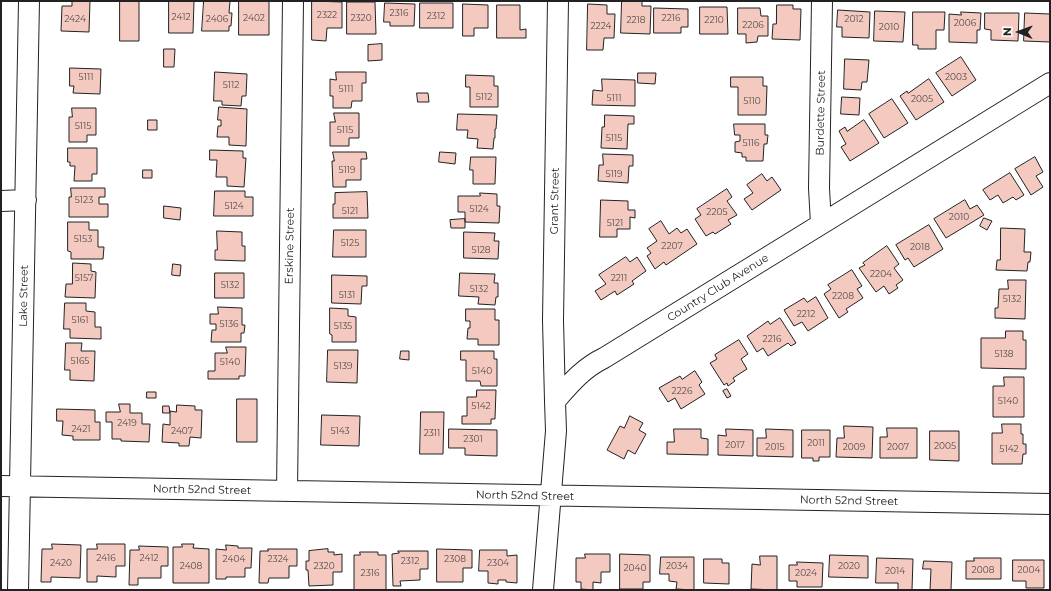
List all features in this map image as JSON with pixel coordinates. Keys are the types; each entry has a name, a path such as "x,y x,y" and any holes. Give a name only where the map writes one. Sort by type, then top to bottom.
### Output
{"street":[{"name":"Lake Street","path":"18,590 10,486 21,460 29,1"},
{"name":"Erskine Street","path":"287,491 293,1"},
{"name":"Grant Street","path":"555,401 553,320 558,1"},
{"name":"Burdette Street","path":"821,224 819,188 822,1"},
{"name":"Country Club Avenue","path":"555,401 575,378 593,364 1050,83"},
{"path":"1,201 26,200"},
{"path":"543,590 556,431 555,401"},
{"name":"North 52nd Street","path":"10,486 1050,504"}],"building":[{"path":"90,1 89,32 61,31 62,6 72,6 72,2"},
{"path":"120,1 139,1 139,41 120,41"},
{"path":"169,1 194,1 193,33 169,33"},
{"path":"204,1 230,1 229,13 232,13 229,31 202,31"},
{"path":"239,1 269,1 269,35 239,35"},
{"path":"312,1 342,2 342,28 327,28 326,41 312,40"},
{"path":"622,1 642,1 642,6 651,6 650,34 621,33"},
{"path":"347,2 375,2 376,34 347,34"},
{"path":"385,3 415,4 414,26 390,26 390,22 384,22"},
{"path":"420,3 453,3 453,28 420,28"},
{"path":"463,4 488,5 488,28 474,28 474,36 463,36"},
{"path":"588,4 607,5 607,14 615,14 614,38 604,38 603,50 587,50"},
{"path":"497,5 520,5 520,30 526,29 526,38 497,38"},
{"path":"777,5 793,5 793,9 801,9 800,40 772,39 773,24 776,24"},
{"path":"700,7 727,7 728,34 700,34"},
{"path":"654,8 688,9 688,27 681,27 681,33 654,33"},
{"path":"738,8 760,8 761,16 768,16 768,36 758,36 757,42 746,43 746,34 738,34"},
{"path":"838,10 870,12 869,38 842,37 842,27 837,27"},
{"path":"875,11 905,12 903,42 874,41"},
{"path":"913,12 945,12 944,30 936,30 936,49 918,49 918,45 913,45"},
{"path":"961,12 981,13 980,30 977,30 977,43 949,42 949,14 961,15"},
{"path":"985,13 1019,13 1018,41 991,40 991,30 985,29"},
{"path":"1025,13 1050,14 1050,42 1024,41"},
{"path":"382,44 382,60 368,61 368,45"},
{"path":"164,49 175,49 174,67 164,67"},
{"path":"961,57 976,80 952,96 936,73"},
{"path":"845,59 869,60 867,82 862,82 861,90 844,89"},
{"path":"70,68 101,69 100,94 73,93 74,86 70,86"},
{"path":"215,72 247,74 246,96 242,96 241,106 222,105 222,101 214,101"},
{"path":"336,72 366,72 366,83 362,83 362,101 352,101 351,108 333,108 333,96 330,96 330,79 336,80"},
{"path":"638,73 656,73 655,84 638,83"},
{"path":"466,75 494,76 494,86 498,86 498,107 470,107 470,87 466,87"},
{"path":"731,77 763,77 763,86 767,86 766,115 738,115 738,87 731,87"},
{"path":"602,79 635,80 635,106 592,105 593,90 602,91"},
{"path":"929,79 944,102 916,120 900,96 907,91 908,93"},
{"path":"417,93 428,93 429,102 418,102"},
{"path":"842,97 860,98 859,115 841,114"},
{"path":"892,99 908,123 884,138 869,114"},
{"path":"219,107 247,109 246,146 229,145 229,137 217,137 218,126 221,126 221,120 218,120"},
{"path":"72,108 96,108 96,135 87,135 87,142 69,142 69,117 72,117"},
{"path":"334,113 359,113 359,138 349,138 349,146 330,146 330,122 335,122"},
{"path":"458,114 497,115 493,149 477,148 478,139 467,138 468,130 457,130"},
{"path":"605,115 634,116 634,124 628,124 627,149 601,148 602,127 604,127"},
{"path":"148,120 157,120 157,130 148,130"},
{"path":"864,120 879,143 850,161 841,147 846,144 839,131 845,127 847,131"},
{"path":"734,124 765,124 765,135 768,135 767,144 764,144 763,161 746,161 746,157 742,157 742,153 735,152 735,142 740,141 740,135 735,135"},
{"path":"68,148 97,148 97,174 92,174 92,181 74,181 75,166 70,166 70,162 68,162"},
{"path":"210,150 243,151 243,158 246,158 244,187 227,186 227,177 216,177 217,160 210,160"},
{"path":"333,152 366,152 367,159 361,159 361,180 346,180 346,187 333,187"},
{"path":"440,152 456,153 455,164 439,162"},
{"path":"603,154 633,155 633,166 629,166 628,183 598,181 599,165 603,165"},
{"path":"471,157 496,157 495,184 473,184 473,170 470,170"},
{"path":"1035,157 1043,172 1036,176 1043,187 1031,195 1015,169"},
{"path":"143,170 152,170 152,178 143,178"},
{"path":"1010,173 1024,195 1016,200 1013,197 1003,203 998,195 990,200 983,190"},
{"path":"762,174 767,181 772,177 781,190 752,210 744,199 753,193 747,185"},
{"path":"71,188 105,188 105,197 99,197 99,204 108,204 108,217 69,217 69,197 71,197"},
{"path":"727,189 732,197 727,201 737,215 728,220 731,224 715,234 713,232 706,236 695,219 701,215 697,209"},
{"path":"215,191 245,191 245,197 253,197 253,216 214,216"},
{"path":"367,192 368,218 333,218 335,193"},
{"path":"480,193 497,194 497,206 500,206 499,223 465,222 465,212 458,212 458,196 480,196"},
{"path":"601,200 628,201 628,210 635,210 635,218 630,217 630,229 617,229 617,237 600,237"},
{"path":"965,200 970,209 977,205 984,215 946,238 934,219"},
{"path":"164,206 181,208 180,220 164,218"},
{"path":"984,218 992,221 987,230 980,226"},
{"path":"465,219 465,228 451,228 450,220"},
{"path":"661,221 669,234 677,228 681,233 687,229 697,244 666,265 664,262 655,269 647,256 651,253 647,248 657,241 649,229"},
{"path":"68,222 89,222 89,230 98,230 98,247 104,247 103,259 71,259 71,252 68,251"},
{"path":"929,225 943,249 914,267 908,258 905,260 896,245"},
{"path":"1001,228 1025,229 1024,252 1031,252 1027,271 996,270 997,260 1000,260"},
{"path":"334,230 366,230 366,257 333,257"},
{"path":"217,231 242,232 242,246 245,246 245,261 215,260 215,250 217,250"},
{"path":"464,232 495,233 494,241 499,241 498,259 464,258"},
{"path":"887,246 899,264 894,268 903,280 896,285 898,288 889,294 884,286 876,292 859,268 865,265 863,263"},
{"path":"626,257 630,262 637,257 646,271 632,281 634,284 617,295 615,291 601,300 595,291 606,284 599,275"},
{"path":"73,263 91,264 91,271 96,272 95,298 65,297 66,284 72,284"},
{"path":"173,264 181,265 180,276 172,275"},
{"path":"852,270 862,286 857,289 863,298 846,309 848,312 839,318 824,294 831,289 828,285"},
{"path":"215,273 244,273 244,298 215,298"},
{"path":"460,273 495,274 494,283 498,283 498,297 496,297 495,305 478,304 479,297 459,296"},
{"path":"332,275 367,276 367,286 362,286 361,304 332,303"},
{"path":"1008,280 1026,280 1025,319 995,318 995,308 998,308 999,289 1008,289"},
{"path":"816,297 828,318 808,331 802,322 794,326 784,310 804,298 807,302"},
{"path":"65,303 86,303 86,311 95,312 95,327 101,327 101,339 70,338 70,329 64,329"},
{"path":"218,307 242,308 242,325 245,325 244,333 241,333 241,342 211,342 212,330 216,330 216,324 210,324 210,314 218,314"},
{"path":"330,308 348,309 348,316 356,317 356,342 332,342 332,335 330,334"},
{"path":"466,309 495,309 495,320 499,320 499,345 478,345 478,339 467,339 470,321 466,321"},
{"path":"780,318 796,343 791,346 788,343 768,356 763,348 757,352 747,336 768,321 770,324"},
{"path":"1006,331 1023,331 1023,340 1026,340 1026,369 981,368 981,338 1005,338"},
{"path":"739,340 748,354 741,359 747,369 733,378 735,381 728,386 727,383 724,385 710,363 717,359 715,355"},
{"path":"66,343 82,343 81,351 95,351 94,381 70,380 70,370 65,370"},
{"path":"226,347 246,347 245,376 239,376 239,379 208,379 208,371 215,371 215,353 227,353"},
{"path":"328,350 358,350 357,383 327,382"},
{"path":"401,351 409,351 409,360 400,359"},
{"path":"461,351 494,351 494,359 497,359 497,386 481,386 480,381 466,381 466,360 461,360"},
{"path":"695,371 702,382 699,385 705,394 681,409 675,398 668,402 659,388 680,376 682,379"},
{"path":"1004,377 1024,377 1024,417 993,417 993,386 1004,386"},
{"path":"727,389 731,396 727,398 723,391"},
{"path":"477,390 496,390 495,419 491,419 491,424 462,424 462,416 467,416 467,397 476,397"},
{"path":"147,392 156,392 156,398 147,398"},
{"path":"237,399 257,399 257,442 237,442"},
{"path":"119,404 130,404 130,413 142,413 142,424 150,424 149,442 121,441 121,439 112,439 112,422 106,422 106,412 120,412"},
{"path":"177,405 195,406 195,410 202,410 201,438 190,437 189,446 179,446 179,443 162,442 163,424 170,425 170,411 176,412"},
{"path":"163,406 169,406 170,413 163,413"},
{"path":"57,409 95,410 95,422 100,422 100,440 73,440 73,436 62,435 63,421 57,421"},
{"path":"421,412 444,412 443,454 420,454"},
{"path":"322,415 360,416 359,446 321,445"},
{"path":"630,416 643,423 639,430 646,434 635,454 628,450 624,459 607,450 620,426 624,428"},
{"path":"1002,424 1021,424 1023,444 1026,444 1026,454 1023,454 1022,464 992,464 992,433 1002,433"},
{"path":"844,426 873,427 872,458 836,457 837,438 844,438"},
{"path":"887,428 917,428 917,458 880,458 880,437 887,437"},
{"path":"449,429 497,430 497,456 465,455 465,448 449,448"},
{"path":"674,429 701,429 701,438 708,439 708,455 667,454 667,442 674,442"},
{"path":"726,429 753,430 753,456 718,455 718,435 726,436"},
{"path":"766,429 793,430 793,457 757,456 757,438 766,438"},
{"path":"802,430 830,430 830,457 819,457 819,461 813,461 813,458 802,458"},
{"path":"930,431 959,431 959,461 930,460"},
{"path":"52,544 81,545 80,578 51,577 51,582 41,582 42,549 52,549"},
{"path":"97,544 125,544 125,566 116,566 116,577 97,576 97,582 87,582 87,549 97,549"},
{"path":"182,544 194,544 193,548 209,549 209,583 173,583 173,547 182,547"},
{"path":"226,545 238,546 238,548 252,548 251,568 245,568 245,577 226,577 226,579 216,579 216,549 226,550"},
{"path":"139,546 168,547 168,566 161,566 161,578 138,578 138,585 129,585 130,550 139,550"},
{"path":"268,549 297,549 297,566 289,566 289,578 269,578 268,583 259,583 260,551 268,551"},
{"path":"328,549 328,552 334,552 334,555 342,554 342,572 333,572 333,585 309,586 306,561 309,561 309,551"},
{"path":"437,549 472,550 472,568 463,568 463,582 437,582"},
{"path":"480,550 507,550 507,556 517,555 517,583 506,582 506,580 498,580 498,584 488,583 488,571 479,571"},
{"path":"398,551 428,551 428,569 420,569 420,580 400,581 401,586 393,586 392,554 399,553"},
{"path":"360,552 378,552 378,555 386,555 386,590 354,590 354,555 360,555"},
{"path":"585,554 610,554 610,572 601,572 601,583 593,582 593,590 581,589 581,582 576,582 576,558 585,558"},
{"path":"620,554 650,555 650,582 643,582 643,589 620,589"},
{"path":"830,555 868,556 868,578 829,577"},
{"path":"760,556 777,556 777,590 751,589 752,564 760,565"},
{"path":"661,557 694,557 694,590 676,589 677,582 669,581 669,574 660,574"},
{"path":"877,558 913,559 912,590 898,590 898,583 876,583"},
{"path":"974,558 1001,558 1001,579 966,579 966,561 974,561"},
{"path":"704,559 722,559 722,563 729,563 729,584 704,583"},
{"path":"1013,560 1044,560 1044,588 1026,588 1026,581 1013,581"},
{"path":"924,561 952,562 951,590 930,590 931,569 923,569"},
{"path":"797,562 823,563 822,587 797,587 797,581 789,581 789,565 797,565"}]}
